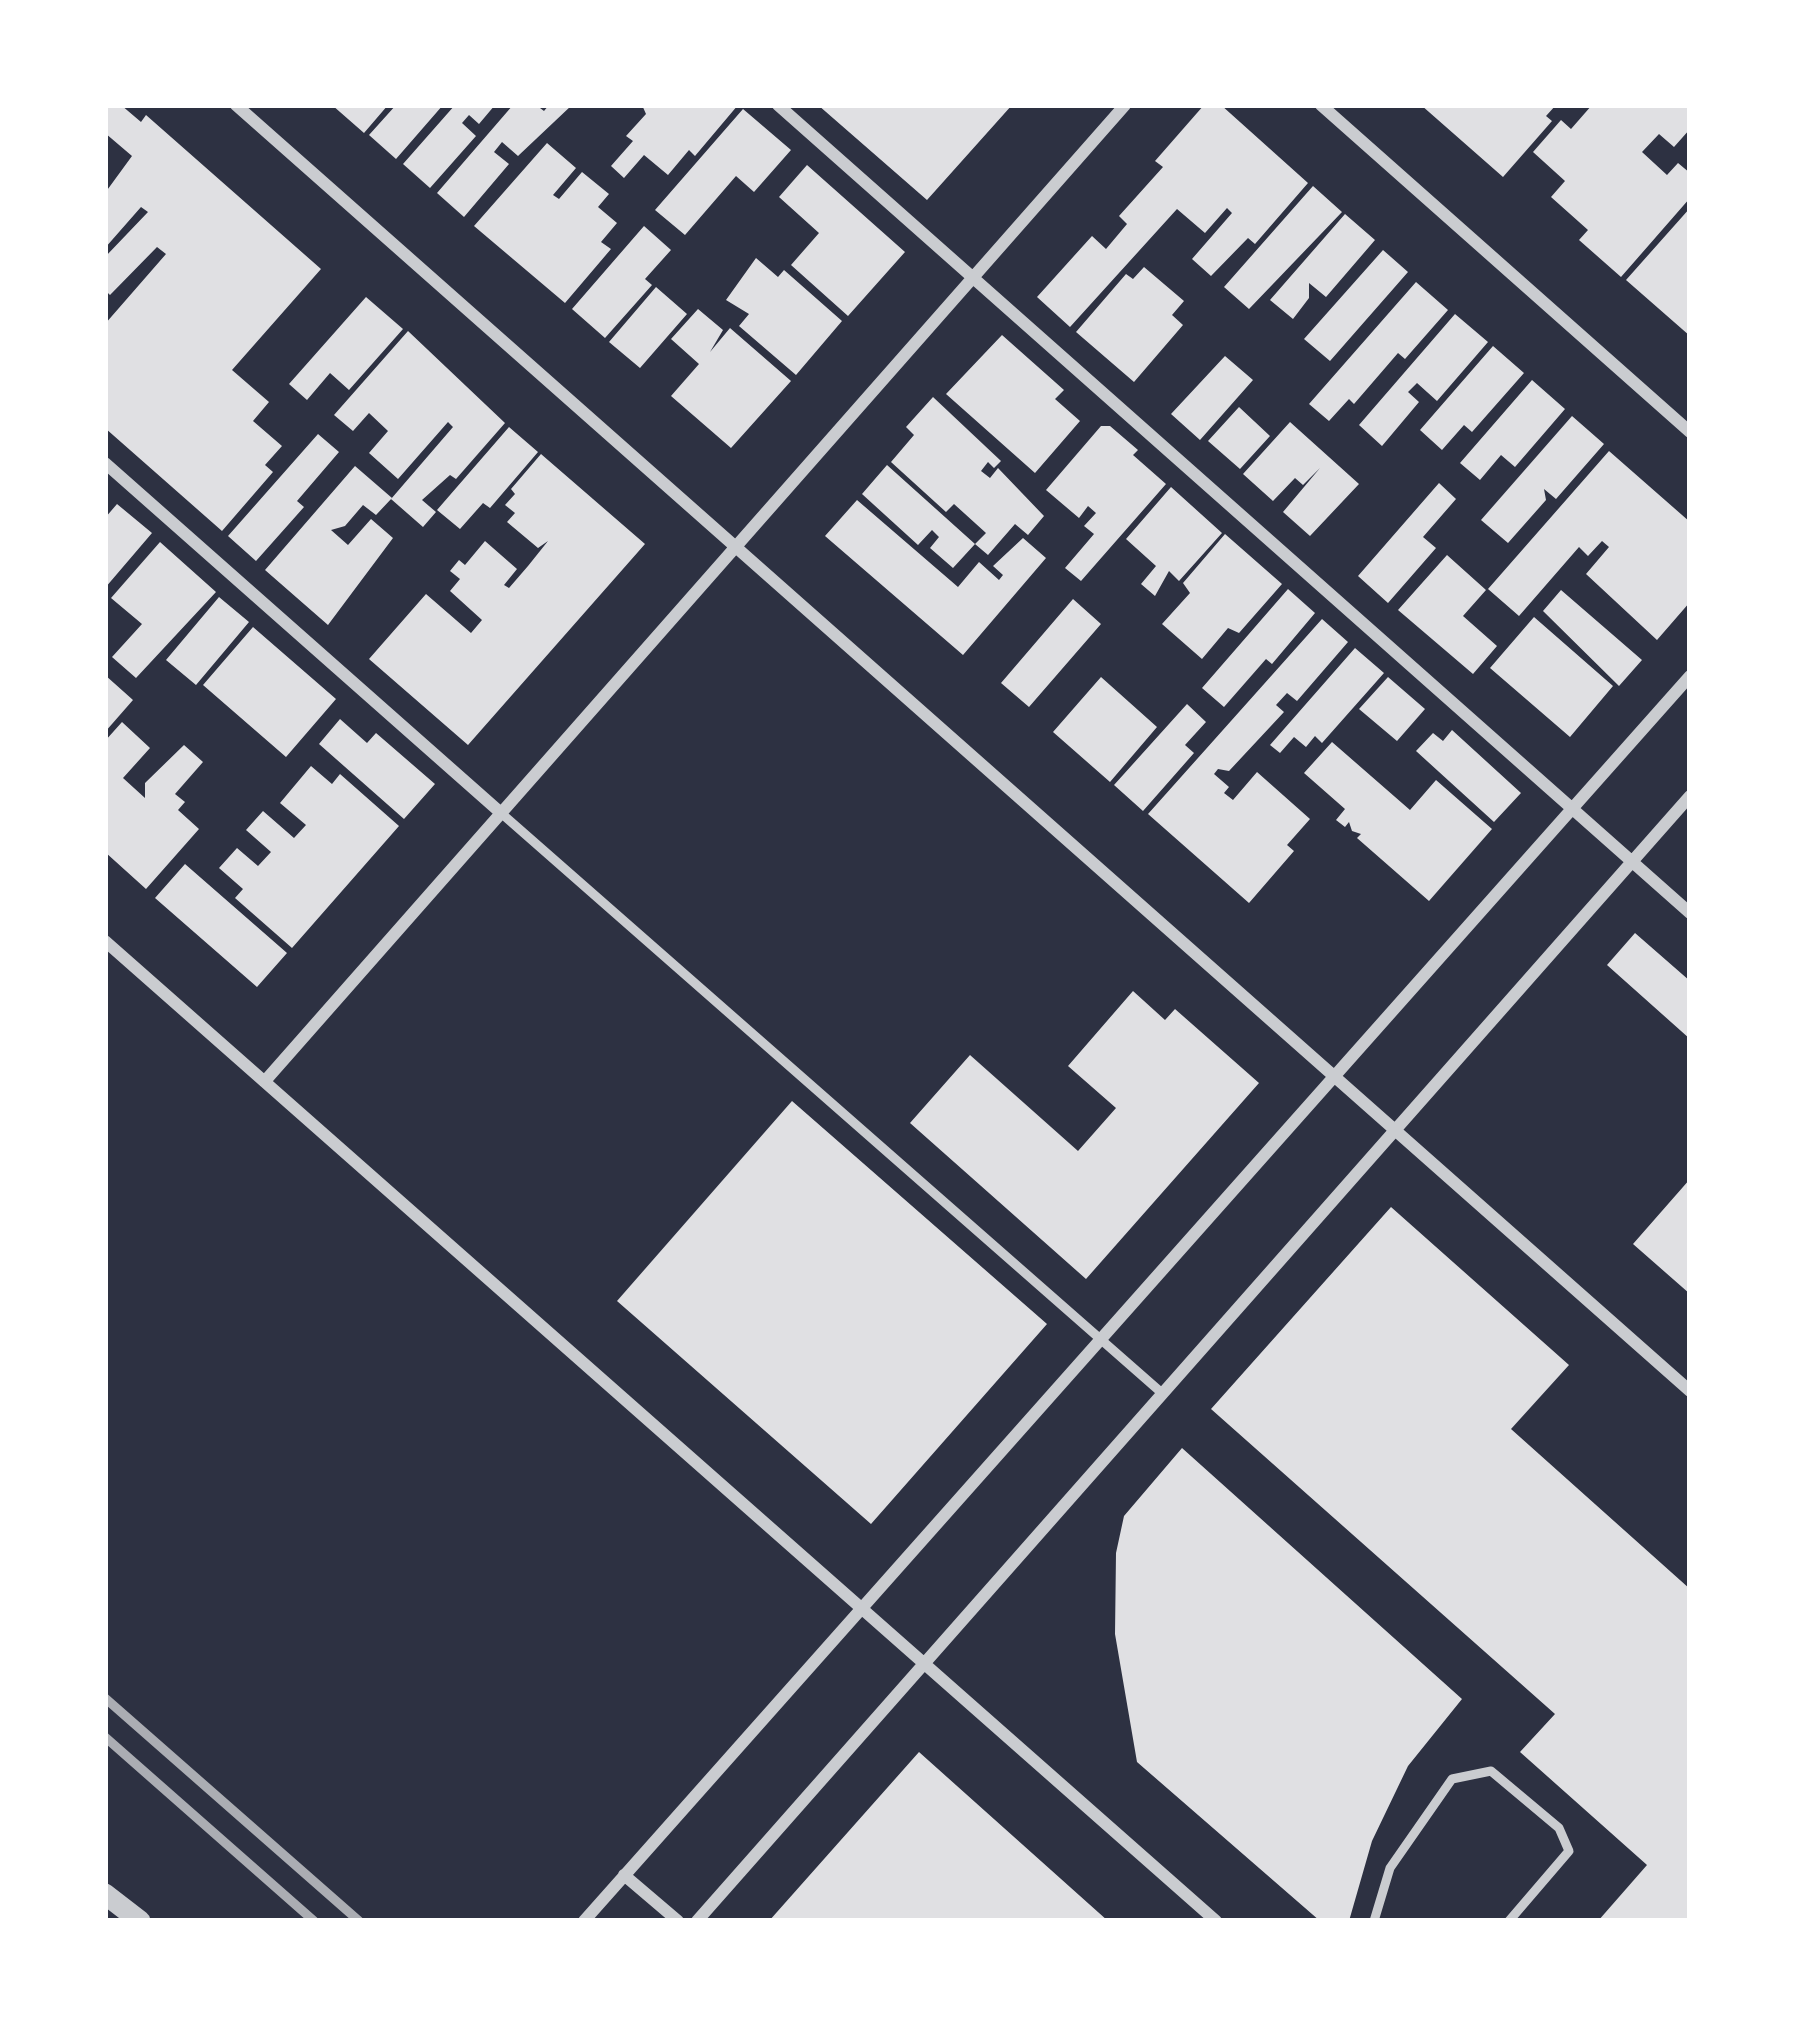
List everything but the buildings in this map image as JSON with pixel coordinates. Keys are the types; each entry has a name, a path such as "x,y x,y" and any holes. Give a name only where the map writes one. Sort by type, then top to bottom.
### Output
{"street":[{"path":"236,105 1690,1390"},
{"path":"778,105 1690,913"},
{"path":"265,1082 1125,105"},
{"path":"1321,105 1690,432"},
{"path":"105,463 501,813"},
{"path":"584,1921 1690,676"},
{"path":"698,1921 1690,796"},
{"path":"105,941 1216,1921"},
{"path":"624,1875 678,1921"},
{"path":"105,1894 128,1917"}],"lane":[{"path":"501,813 1163,1394"},
{"path":"1374,1921 1390,1868 1452,1779 1491,1771 1558,1828 1569,1851 1509,1921"}],"railway":[{"path":"105,1698 359,1921"},
{"path":"105,1737 314,1921"}]}
